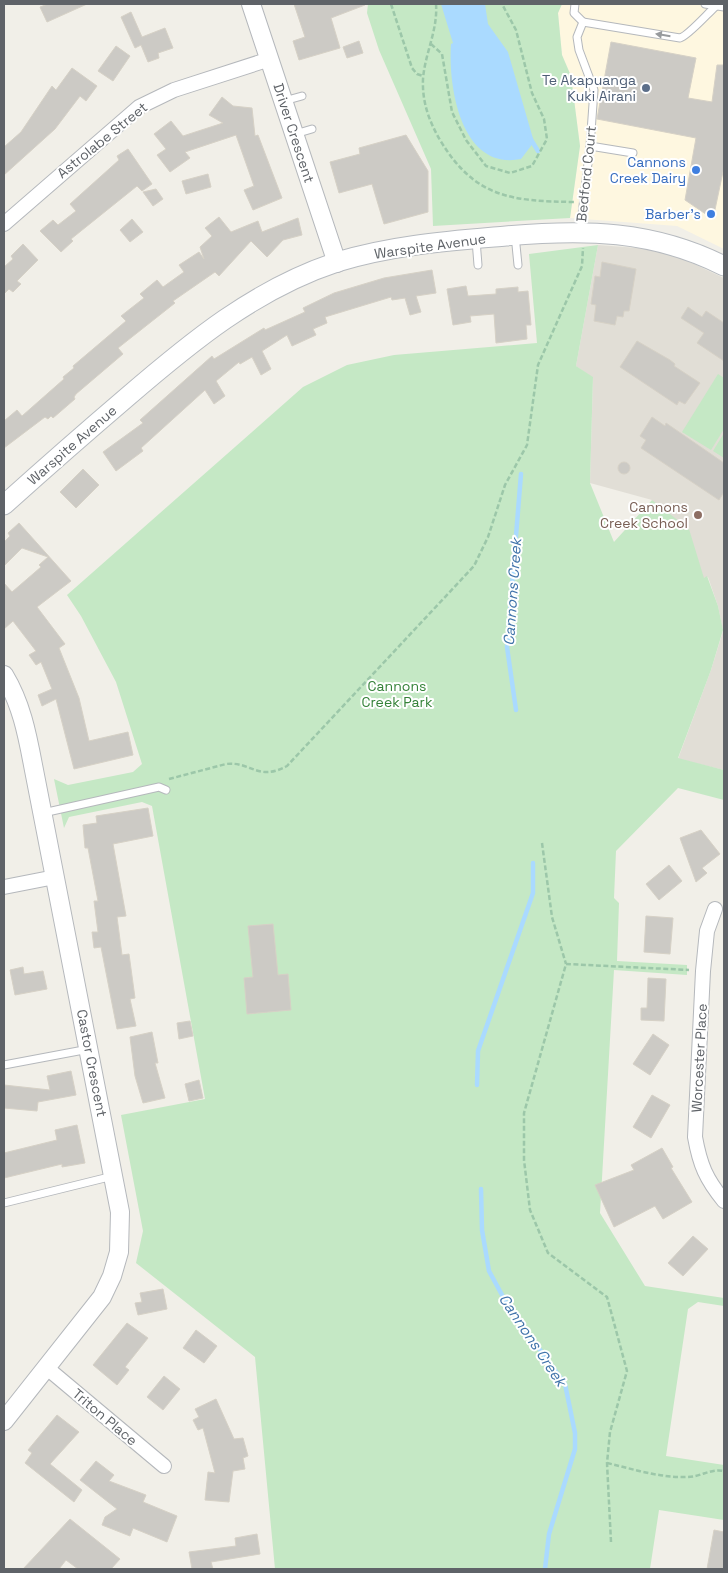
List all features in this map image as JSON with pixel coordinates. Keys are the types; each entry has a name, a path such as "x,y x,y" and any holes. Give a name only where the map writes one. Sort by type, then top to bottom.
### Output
{"main road":[{"name":"Warspite Avenue","path":"4,505 203,332 267,293 337,263 392,249 476,238 580,232 658,240 696,252 724,266"}],"street":[{"name":"Driver Crescent","path":"252,4 337,263"},
{"name":"Astrolabe Street","path":"4,224 139,107 174,90 270,59"},
{"name":"Castor Crescent","path":"4,675 21,711 43,813 114,1176 121,1230 119,1252 112,1276 102,1297 47,1368 6,1415"},
{"path":"4,887 55,877"},
{"name":"Worcester Place","path":"715,909 707,931 703,971 695,1138 699,1162 709,1181 724,1201"},
{"name":"Triton Place","path":"47,1368 164,1466"}],"lane":[{"path":"575,4 574,13 583,22 680,38 688,34 698,22 719,6"},
{"path":"705,4 719,6"},
{"name":"Bedford Court","path":"580,232 590,146 594,90 579,50 577,37 583,22"},
{"path":"284,101 302,96"},
{"path":"294,134 312,129"},
{"path":"590,146 633,153"},
{"path":"515,235 518,265"},
{"path":"476,238 478,265"},
{"path":"43,813 160,787 166,790"},
{"path":"4,1065 89,1049"},
{"path":"4,1203 114,1176"}],"path":[{"path":"390,4 412,68 417,74 423,76"},
{"path":"436,4 437,20 423,76 424,105 430,122 452,160 472,180 491,191 518,198 583,202"},
{"path":"431,44 442,54 452,112 466,140 486,166 510,173 532,166 547,139 544,119 532,93 516,30 502,4"},
{"path":"166,790 168,780 226,764 233,763 262,772 276,771 287,766 478,560 505,484 527,445 538,365 582,266 583,250 580,232"},
{"path":"542,843 552,917 566,964 524,1113 524,1160 530,1210 548,1254 607,1297 627,1371 610,1432 607,1463 612,1542"},
{"path":"566,964 703,971"},
{"path":"607,1463 646,1473 680,1477 697,1477 716,1469 724,1471"}],"shaded area":[{"path":"562,4 724,4 724,249 677,226 570,218 580,146 571,76 562,55 558,13"},
{"name":"Cannons Creek School","path":"598,245 664,250 724,278 724,770 678,759 711,670 723,631 718,606 708,577 704,579 652,500 590,483 593,378 576,366"}],"green space":[{"path":"368,4 562,4 558,13 562,55 571,76 580,146 570,218 433,226 431,169 379,50 367,13"},
{"name":"Cannons Creek Park","path":"598,245 576,366 593,377 590,483 614,542 652,500 689,529 704,578 707,576 718,606 723,630 711,670 678,758 724,770 724,800 678,788 616,851 614,898 619,903 617,961 687,965 687,975 614,970 600,1213 645,1286 724,1298 724,1306 698,1302 688,1309 666,1456 724,1465 724,1520 659,1510 650,1569 275,1569 255,1357 136,1263 143,1231 121,1115 205,1099 152,806 142,802 69,817 64,828 54,779 68,785 133,772 142,764 116,682 81,616 67,595 303,387 347,365 394,355 537,343 529,254"},
{"path":"718,374 724,378 724,429 711,450 682,432"},
{"path":"724,433 724,458 713,451"}],"water":[{"path":"441,4 485,4 488,24 508,52 534,142 521,159 501,159 484,152 472,139 462,122 452,82 451,44 453,43"}],"building":[{"path":"48,4 87,4 47,22 40,7"},
{"path":"294,4 365,5 331,18 340,48 299,60 293,41 305,37"},
{"path":"131,12 142,37 165,28 173,48 158,53 159,58 148,62 141,45 135,48 121,17"},
{"path":"359,41 363,53 347,58 343,47"},
{"name":"Te Akapuanga Kuki Airani","path":"611,42 696,58 688,98 712,102 717,65 724,65 724,167 713,219 685,200 696,138 597,119"},
{"path":"116,46 130,56 113,81 98,71"},
{"path":"72,68 97,86 86,101 80,96 55,129 4,175 4,147 21,132 52,86 56,90"},
{"path":"222,97 233,106 252,108 255,136 258,135 282,198 253,210 244,190 254,186 236,135 185,152 190,158 170,172 157,155 166,149 154,134 171,121 183,136 223,123 209,115"},
{"path":"406,135 428,171 428,212 384,224 372,184 339,193 330,162 360,154 359,148"},
{"path":"128,149 152,184 142,191 137,186 71,239 73,241 61,252 40,231 53,220 58,225 76,211 70,204 119,160 117,156"},
{"path":"208,174 211,187 186,194 182,181"},
{"path":"156,189 163,199 153,206 143,192"},
{"path":"219,217 231,232 258,221 262,232 298,218 302,235 283,240 267,257 251,241 219,276 215,272 173,301 175,303 118,348 123,354 76,394 75,399 53,418 51,416 48,419 45,417 4,448 4,421 17,410 22,416 64,379 63,377 74,368 73,366 126,321 121,316 144,298 140,294 157,280 163,287 184,272 179,265 199,252 204,259 200,247 212,236 205,228"},
{"path":"132,219 143,232 130,242 120,230"},
{"path":"23,244 38,260 17,281 21,284 13,292 9,289 4,294 4,267 13,259 11,256"},
{"path":"602,262 636,269 629,311 624,311 623,317 617,316 615,325 594,321 596,305 591,304 595,276 600,277"},
{"path":"432,270 436,293 416,296 421,312 410,315 405,298 392,300 391,297 325,317 327,323 313,329 316,335 292,346 287,335 262,351 271,369 261,375 252,357 240,364 239,362 216,381 225,396 214,404 205,390 141,448 143,451 116,471 103,452 143,423 140,420 212,356 214,359 264,328 265,330 305,312 303,308 334,293 384,278"},
{"path":"466,286 468,296 496,294 496,289 518,287 518,292 528,291 531,325 526,325 527,339 496,343 494,314 470,316 471,322 453,325 447,289"},
{"path":"688,307 702,317 706,311 724,323 724,361 697,343 704,333 681,318"},
{"path":"637,341 670,360 675,364 674,366 700,383 685,404 679,401 677,405 620,367"},
{"path":"652,417 665,426 666,423 724,463 724,492 719,500 641,448 646,440 640,436"},
{"path":"622,462 626,462 630,468 626,474 622,474 618,470 618,466"},
{"path":"83,469 99,485 76,508 60,492"},
{"path":"19,523 71,581 37,607 65,644 59,648 79,698 89,741 128,732 133,755 74,769 56,699 42,706 38,695 52,689 41,662 36,665 29,655 36,651 13,621 4,629 4,583 12,592 41,567 39,565 48,557 22,548 4,566 4,542 10,536 8,533"},
{"path":"148,808 153,836 113,844 126,916 117,917 122,955 129,954 135,998 130,999 136,1026 117,1029 101,947 94,948 92,932 98,932 94,901 98,901 88,848 85,848 83,825 97,823 96,816"},
{"path":"701,830 720,854 702,868 707,873 696,882 680,838"},
{"path":"669,865 682,881 659,900 646,884"},
{"path":"646,916 673,918 670,954 644,952"},
{"path":"273,924 278,975 288,974 291,1010 247,1014 244,978 253,977 248,926"},
{"path":"23,967 24,974 43,971 47,989 15,995 10,970"},
{"path":"648,978 666,979 664,1021 641,1020 641,1008 647,1008"},
{"path":"190,1021 193,1036 179,1039 177,1023"},
{"path":"152,1032 158,1063 155,1063 165,1098 143,1103 135,1076 130,1037"},
{"path":"653,1034 669,1045 650,1075 633,1064"},
{"path":"71,1071 76,1095 38,1102 37,1111 4,1108 4,1085 50,1090 47,1076"},
{"path":"199,1080 203,1098 189,1101 185,1084"},
{"path":"652,1095 670,1105 651,1138 633,1127"},
{"path":"77,1125 85,1163 62,1167 62,1164 4,1178 4,1153 57,1140 55,1130"},
{"path":"662,1148 673,1167 671,1168 692,1202 663,1219 655,1206 614,1227 595,1185 634,1170 631,1165"},
{"path":"693,1236 708,1249 683,1276 668,1263"},
{"path":"163,1289 167,1309 138,1315 135,1303 142,1302 140,1293"},
{"path":"127,1323 148,1338 125,1367 129,1370 117,1385 93,1365"},
{"path":"196,1330 217,1346 204,1363 183,1348"},
{"path":"164,1376 180,1389 163,1410 147,1397"},
{"path":"216,1399 234,1439 243,1438 248,1456 243,1458 245,1469 233,1471 229,1502 205,1500 208,1472 215,1473 203,1428 198,1430 193,1420 199,1417 195,1409"},
{"path":"57,1415 79,1432 50,1464 82,1490 74,1502 25,1463 32,1453 28,1450"},
{"path":"96,1461 114,1475 109,1481 146,1495 143,1502 177,1516 167,1542 133,1528 130,1536 102,1525 105,1517 117,1509 80,1480"},
{"path":"70,1519 120,1559 111,1569 78,1569 66,1560 59,1569 23,1569"},
{"path":"714,1530 724,1532 724,1569 707,1569"},
{"path":"257,1534 260,1554 211,1562 213,1569 192,1569 189,1552 236,1546 235,1538"}],"waterway":[{"path":"530,138 538,151"},
{"name":"Cannons Creek","path":"516,710 507,647 521,474"},
{"name":"Cannons Creek","path":"477,1085 478,1051 533,893 533,863"},
{"name":"Cannons Creek","path":"481,1189 482,1230 489,1271 508,1306 565,1384 575,1433 575,1449 549,1534 545,1569"}],"place":[{"name":"Te Akapuanga Kuki Airani","path":"646,88"},
{"name":"Cannons Creek Dairy","path":"696,170"},
{"name":"Barber's","path":"711,214"},
{"name":"Cannons Creek School","path":"698,515"}]}
